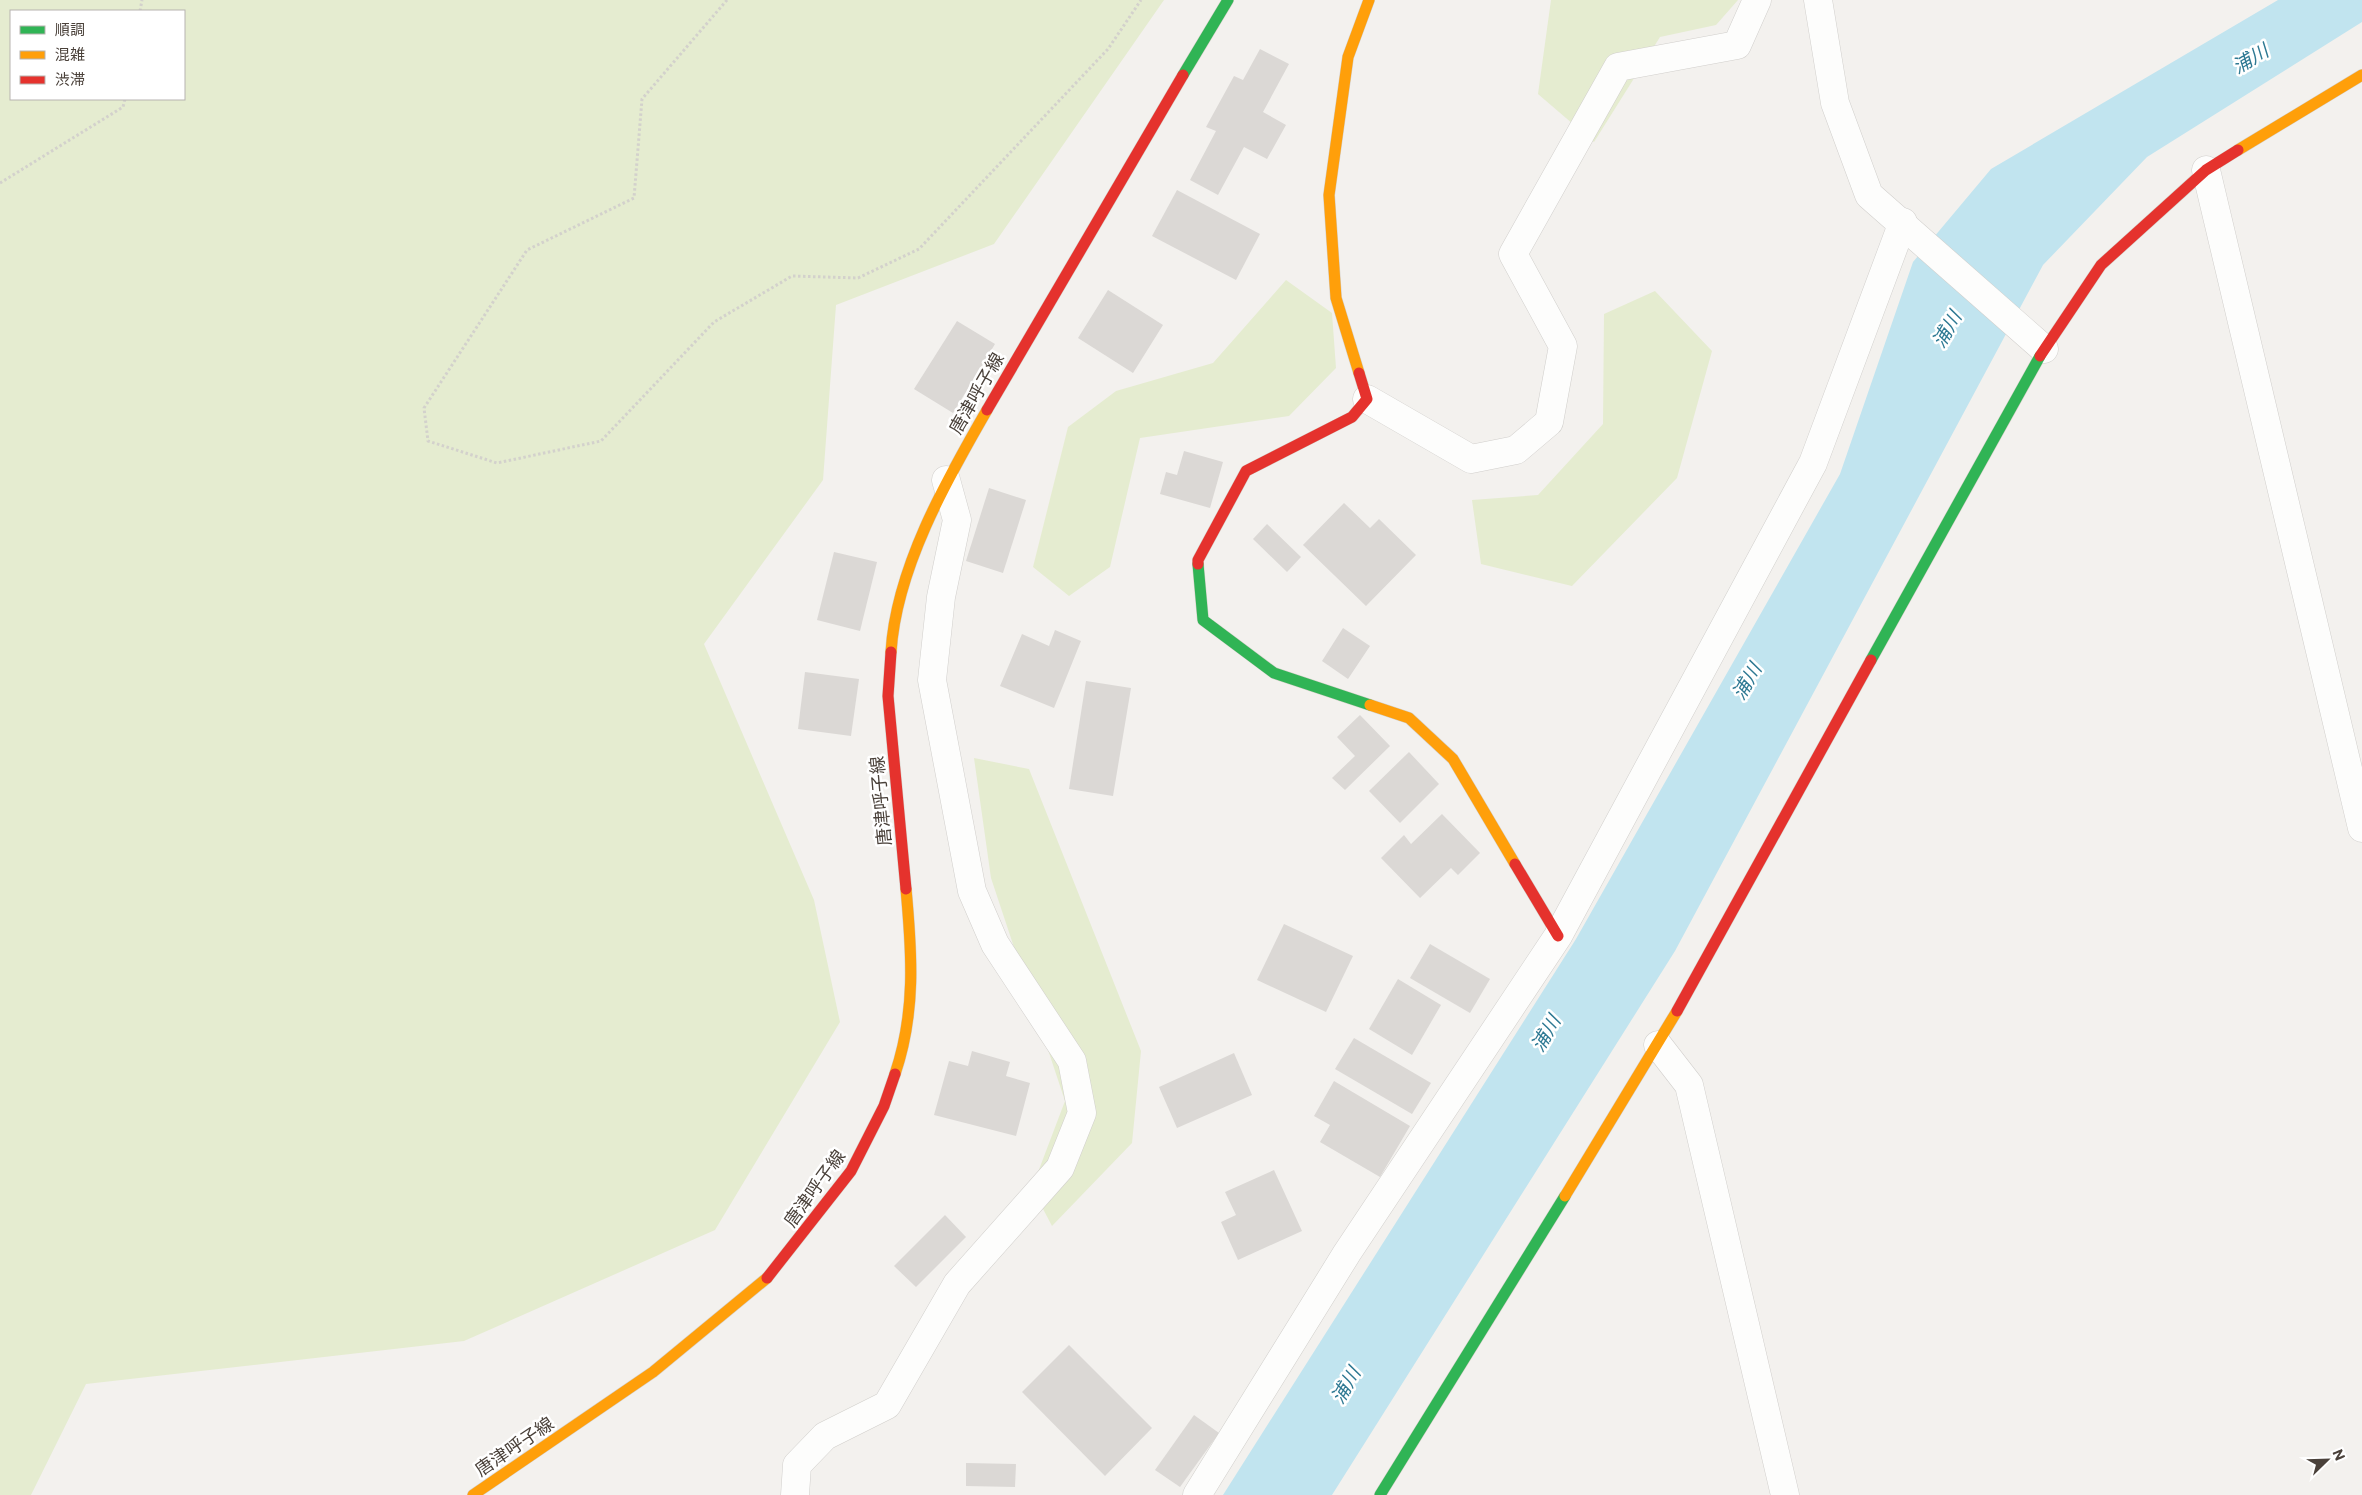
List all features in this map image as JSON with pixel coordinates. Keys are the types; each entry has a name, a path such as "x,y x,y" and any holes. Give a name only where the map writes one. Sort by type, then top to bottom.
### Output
{"street":[{"name":"唐津呼子線","path":"474,1495 653,1372 762,1284 851,1171 884,1106 904,1045 910,1004 909,925 888,696 892,636 909,570 946,480 1088,233 1228,0"},
{"path":"1369,0 1348,57 1329,195 1336,298 1367,399 1471,459 1516,450 1550,422 1563,346 1514,254 1618,67 1737,45 1757,0"},
{"path":"1818,0 1835,103 1869,194 1903,222 2044,349"},
{"path":"1380,1495 1658,1045 2044,349 2101,265 2206,170 2362,75"},
{"path":"2206,170 2362,828"},
{"path":"1197,1495 1347,1253 1558,936 1813,464 1903,222"},
{"path":"1367,399 1352,417 1246,471 1198,560 1203,620 1274,672 1409,718 1453,759 1558,936"},
{"path":"795,1495 796,1465 825,1436 887,1405 957,1284 1060,1168 1082,1113 1072,1061 995,944 972,890 932,680 941,597 957,520 946,480"},
{"path":"1658,1045 1689,1084 1784,1495"}],"path":[{"path":"727,0 642,99 634,198 527,250 424,408 428,441 497,463 601,441 714,322 792,276 858,278 919,249 1108,49 1141,0"},
{"path":"0,183 123,107 124,100"}],"green space":[{"path":"0,0 1164,0 994,244 836,305 823,480 704,644 814,900 840,1022 715,1230 464,1341 86,1384 31,1495 0,1495"},
{"path":"1551,0 1738,0 1716,25 1660,37 1594,142 1538,94"},
{"path":"1286,280 1332,313 1336,368 1289,416 1140,438 1110,567 1069,596 1033,567 1068,427 1116,391 1213,363"},
{"path":"1655,291 1712,351 1677,478 1572,586 1481,564 1472,500 1538,495 1603,424 1604,314"},
{"path":"974,758 1029,769 1141,1051 1132,1143 1052,1226 1032,1188 1065,1101 991,878"}],"water":[{"name":"浦川","path":"2278,0 2362,0 2362,22 2147,157 2043,265 1675,951 1332,1495 1223,1495 1576,939 1840,474 1913,262 1991,169"}],"building":[{"path":"1260,49 1289,64 1263,112 1286,125 1267,159 1244,147 1218,195 1190,180 1216,131 1206,127 1234,76 1243,80"},
{"path":"1177,190 1260,234 1236,280 1152,236"},
{"path":"1108,290 1163,325 1133,373 1078,338"},
{"path":"957,321 995,344 953,413 914,389"},
{"path":"1184,451 1223,462 1210,508 1160,494 1166,472 1177,475"},
{"path":"989,488 1026,500 1003,573 966,561"},
{"path":"1344,503 1370,528 1379,519 1416,555 1366,606 1303,545"},
{"path":"1267,524 1301,557 1287,572 1253,539"},
{"path":"834,552 877,562 860,631 817,620"},
{"path":"1343,628 1370,646 1348,679 1322,661"},
{"path":"1055,630 1081,641 1054,708 1000,686 1022,634 1049,646"},
{"path":"805,672 859,679 851,736 798,729"},
{"path":"1086,681 1131,688 1113,796 1069,789"},
{"path":"1360,715 1390,746 1345,790 1332,778 1355,756 1337,737"},
{"path":"1409,752 1439,784 1400,823 1369,791"},
{"path":"1442,814 1480,853 1458,875 1451,868 1420,898 1381,858 1404,835 1411,844"},
{"path":"1284,924 1353,956 1326,1012 1257,980"},
{"path":"1430,944 1490,979 1470,1013 1410,978"},
{"path":"1398,979 1441,1005 1412,1055 1369,1029"},
{"path":"1354,1038 1431,1083 1412,1114 1335,1069"},
{"path":"972,1051 1010,1062 1006,1076 1030,1083 1016,1136 934,1115 949,1061 968,1066"},
{"path":"1234,1053 1252,1095 1177,1128 1159,1087"},
{"path":"1334,1081 1410,1126 1380,1177 1320,1142 1330,1125 1314,1116"},
{"path":"1274,1170 1302,1231 1238,1260 1221,1222 1236,1215 1225,1192"},
{"path":"945,1215 966,1237 916,1287 894,1266"},
{"path":"1069,1345 1152,1428 1105,1476 1022,1392"},
{"path":"1194,1415 1219,1433 1180,1487 1155,1470"},
{"path":"966,1463 1016,1464 1015,1487 966,1486"}],"traffic: fast":[{"path":"1183,75 1228,0"},
{"path":"1871,660 2040,356"},
{"path":"1198,564 1203,620 1274,673 1370,705"},
{"path":"1380,1495 1565,1196"}],"traffic: slow":[{"path":"1359,373 1336,298 1329,195 1348,57 1369,0"},
{"path":"2238,150 2362,75"},
{"path":"891,652 902,589 913,558 940,496 987,410"},
{"path":"1370,705 1409,718 1453,759 1515,864"},
{"path":"895,1074 902,1051 911,983 906,889"},
{"path":"1565,1196 1677,1011"},
{"path":"473,1495 653,1372 767,1278"}],"traffic: jam":[{"path":"987,410 1183,75"},
{"path":"2040,356 2101,265 2206,170 2238,150"},
{"path":"1198,564 1198,560 1246,471 1352,417 1367,399 1359,373"},
{"path":"891,652 888,696 906,889"},
{"path":"1677,1011 1871,660"},
{"path":"1515,864 1558,936"},
{"path":"767,1278 851,1171 884,1106 895,1074"}]}
